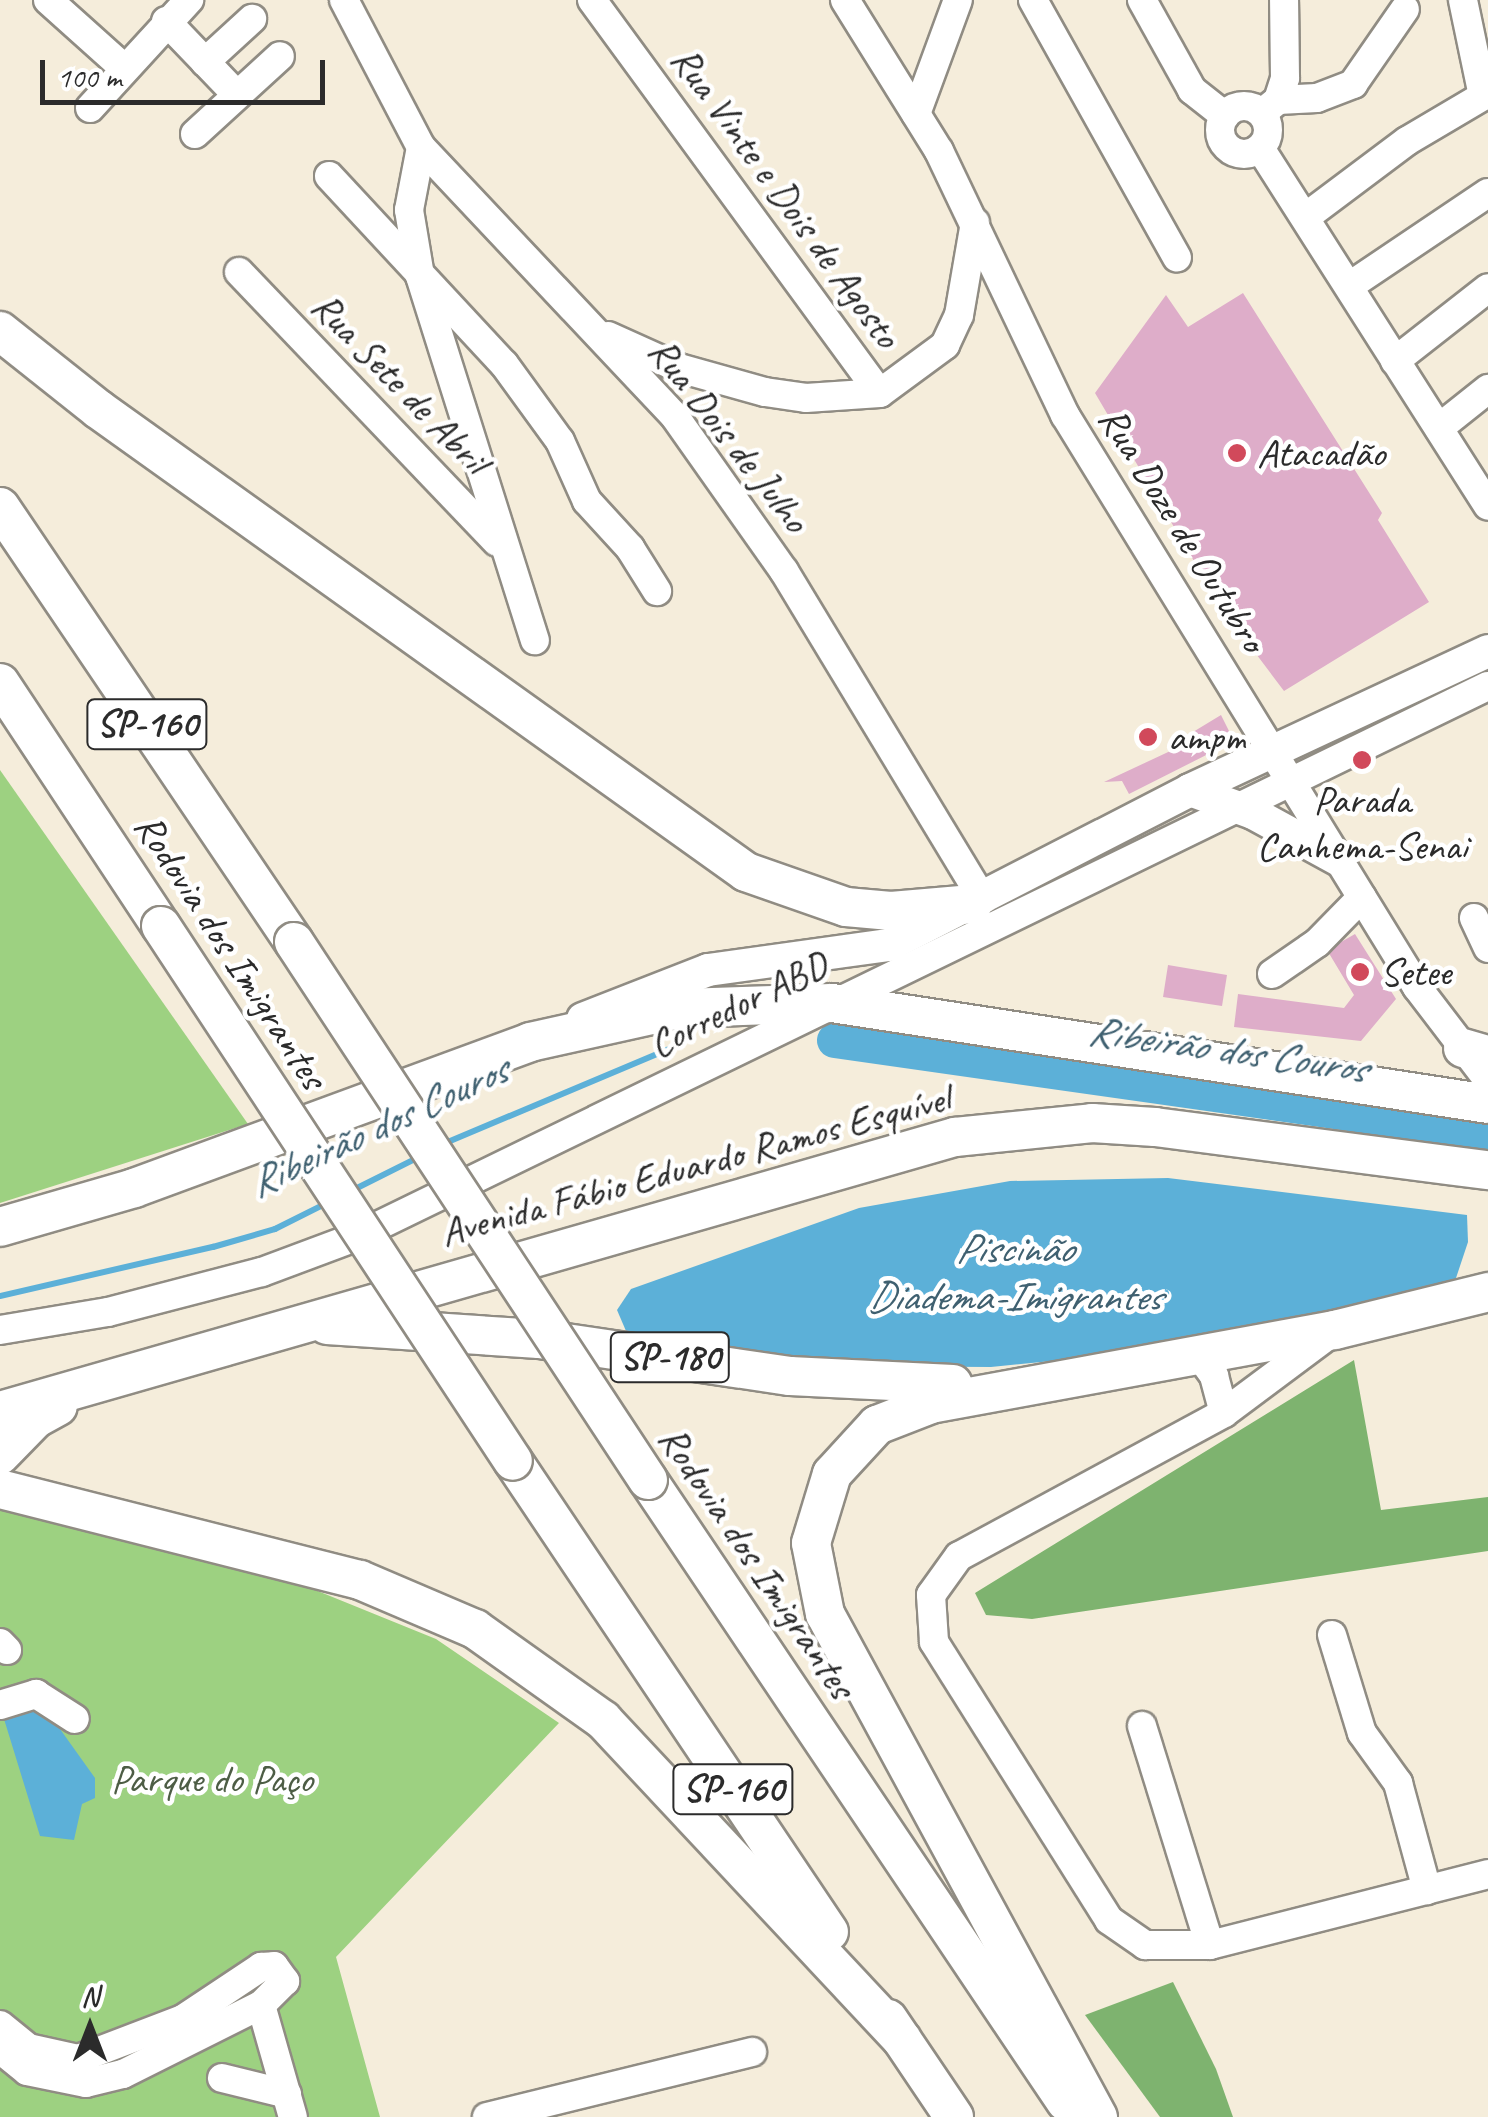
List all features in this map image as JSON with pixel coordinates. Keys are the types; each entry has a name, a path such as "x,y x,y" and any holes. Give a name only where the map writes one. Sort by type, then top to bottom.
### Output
{"highway":[{"path":"0,331 146,443 746,872 846,907 890,911 978,902"},
{"name":"Rodovia dos Imigrantes","path":"0,507 1075,2117"},
{"name":"Rodovia dos Imigrantes","path":"0,683 513,1461 954,2117"},
{"name":"Avenida Fábio Eduardo Ramos Esquível","path":"0,1228 134,1188 530,1042 683,1008 832,1003 1488,1104"},
{"name":"Avenida Fábio Eduardo Ramos Esquível","path":"0,1411 87,1390 300,1323 883,1153 1028,1127 1155,1127 1488,1170"},
{"name":"SP-180","path":"300,1323 538,1338 852,1382 1041,1379 1336,1330 1488,1292"},
{"path":"1041,1379 904,1412 854,1445 817,1508 814,1577 825,1614 1098,2117"},
{"path":"87,1390 35,1420 0,1480 360,1580 475,1628 603,1720 902,2039"}],"main road":[{"path":"530,1042 682,977 773,957 889,945 1190,790 1282,764 1488,650"},
{"path":"1190,790 1235,807 1339,860"}],"street":[{"path":"48,0 126,69"},
{"path":"90,108 188,0"},
{"name":"Rua Dois de Julho","path":"344,0 421,147 676,418 784,571 978,902"},
{"name":"Rua Vinte e Dois de Agosto","path":"592,0 880,393"},
{"name":"Rua Doze de Outubro","path":"845,0 976,221 1066,415 1362,897 1476,1051 1488,1080"},
{"path":"916,114 958,0"},
{"path":"1033,0 1176,258"},
{"path":"1142,0 1192,90 1225,116 1226,144 1246,154 1260,148 1288,55 1284,0"},
{"path":"1308,216 1407,141 1483,96 1463,0"},
{"path":"1225,116 1247,106 1270,107 1328,96 1353,84 1405,9"},
{"path":"206,62 252,19"},
{"path":"166,21 235,93"},
{"path":"195,134 235,93 280,56"},
{"path":"421,147 410,210 420,276 535,640"},
{"path":"1260,148 1308,216 1488,506"},
{"path":"329,176 420,276 465,317 542,413 586,501 630,548 657,591"},
{"path":"1351,286 1488,193"},
{"path":"593,329 679,368 766,392 806,398 880,393 945,345 959,315 976,221"},
{"name":"Rua Sete de Abril","path":"238,272 504,550"},
{"path":"1395,361 1488,288"},
{"path":"1439,428 1488,389"},
{"name":"Corredor ABD","path":"0,1330 108,1312 262,1272 353,1238 1235,807 1282,764 1488,686"},
{"path":"1272,974 1317,943 1362,897"},
{"path":"1474,918 1488,948"},
{"path":"1336,1330 1224,1413 959,1556 940,1573 929,1618 945,1663 1109,1920 1145,1945 1210,1945 1488,1874"},
{"path":"1199,1355 1214,1376 1224,1413"},
{"path":"1332,1635 1362,1733 1398,1784 1427,1890"},
{"path":"0,1705 36,1694 76,1719"},
{"path":"1142,1726 1210,1945"},
{"path":"0,2025 28,2048 78,2058 183,2019 261,1967 283,1970 286,1980 261,2005 122,2074 86,2083 26,2071 0,2049"},
{"path":"261,2005 290,2106"},
{"path":"487,2117 752,2052"},
{"path":"222,2078 290,2106"}],"green space":[{"path":"0,770 248,1124 0,1203"},
{"path":"1354,1360 1381,1510 1488,1497 1488,1551 1032,1619 986,1615 975,1593"},
{"name":"Parque do Paço","path":"0,1498 298,1583 436,1639 559,1723 336,1957 380,2117 0,2117"},
{"path":"1173,1982 1216,2069 1233,2117 1160,2117 1085,2015"}],"water":[{"name":"Piscinão Diadema-Imigrantes","path":"1168,1178 1467,1215 1468,1242 1455,1281 1364,1305 1122,1354 991,1367 817,1366 626,1331 617,1310 631,1289 859,1208 1010,1181"},
{"path":"45,1708 95,1778 95,1798 82,1804 74,1840 40,1836 4,1719"}],"building":[{"name":"Atacadão","path":"1243,293 1382,513 1378,520 1429,602 1284,691 1241,634 1224,597 1217,600 1095,393 1166,295 1188,327"},
{"path":"1221,715 1234,741 1129,794 1122,781 1104,782 1196,739 1193,732"},
{"name":"Setee","path":"1355,934 1396,999 1361,1041 1234,1027 1238,994 1344,1008 1354,995 1327,950"},
{"path":"1168,965 1227,975 1222,1006 1163,997"}],"waterway":[{"name":"Ribeirão dos Couros","path":"834,1040 1488,1133"},
{"name":"Ribeirão dos Couros","path":"443,1144 671,1048"},
{"name":"Ribeirão dos Couros","path":"349,1192 419,1157"},
{"name":"Ribeirão dos Couros","path":"0,1296 213,1247 275,1229 329,1202"}],"place":[{"name":"Atacadão","path":"1237,453"},
{"name":"ampm","path":"1148,737"},
{"name":"Parada Canhema-Senai","path":"1362,760"},
{"name":"Setee","path":"1360,972"}]}
